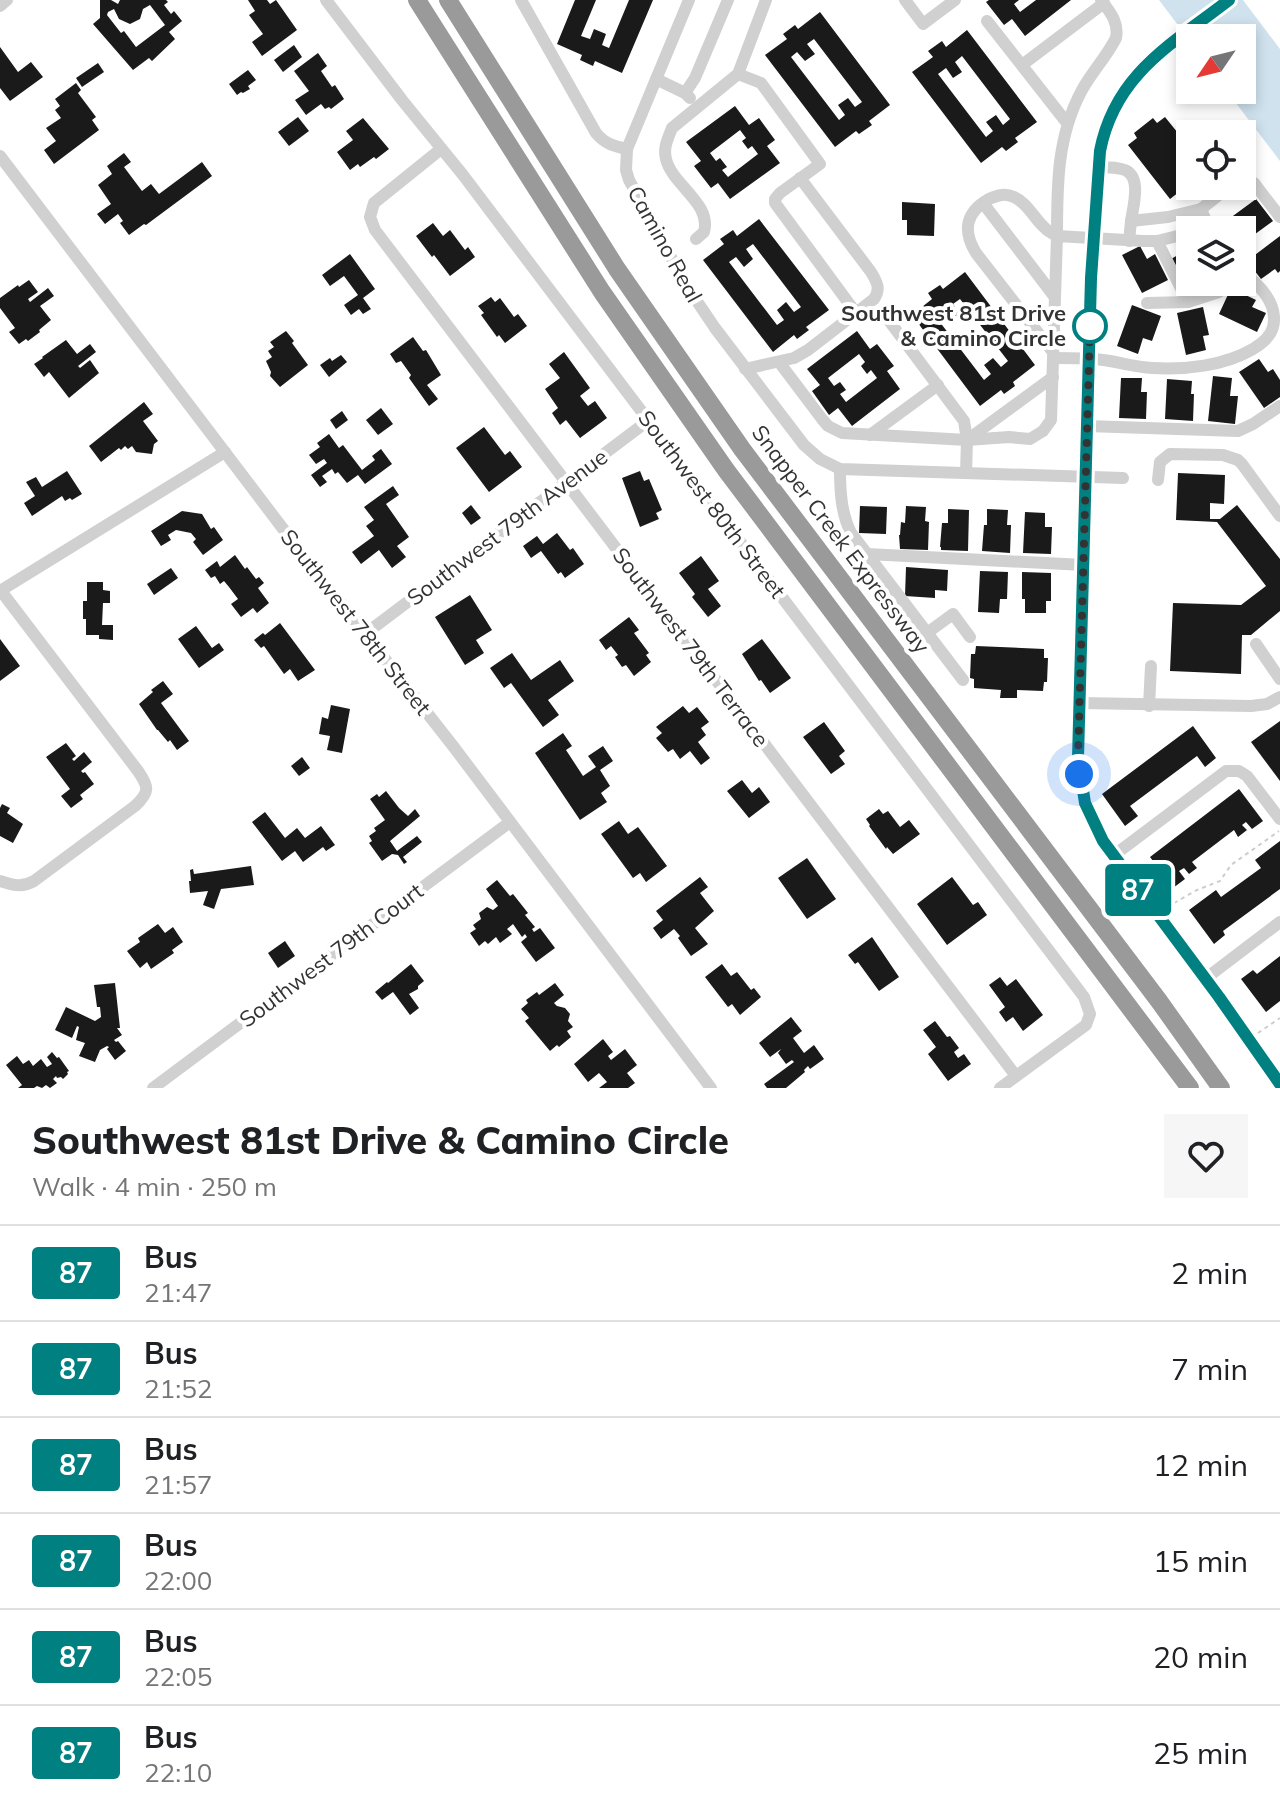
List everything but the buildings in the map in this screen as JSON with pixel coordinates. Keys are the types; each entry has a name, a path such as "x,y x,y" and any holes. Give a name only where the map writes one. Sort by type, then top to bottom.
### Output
{"highway":[{"path":"417,0 577,254 675,399 1190,1088"},
{"name":"Snapper Creek Expressway","path":"448,0 590,226 696,385 1221,1088"}],"street":[{"path":"0,6 7,0"},
{"name":"Southwest 80th Street","path":"326,0 649,420 1081,992 1090,1014 1084,1027 1016,1076"},
{"path":"521,0 596,133 607,143 627,149 689,0"},
{"path":"685,93 695,78 728,0"},
{"path":"696,239 704,232 705,221 698,205 671,170 665,149 672,128 738,74 766,0"},
{"path":"905,0 923,24 955,0"},
{"path":"1229,0 1135,75 1120,97 1104,133 1097,167 1086,426 1078,758 1082,789 1092,820 1113,856 1280,1084"},
{"path":"779,362 828,426 842,433 967,440 1030,439 1048,426 1051,420 1054,355 1057,177 1067,123 1086,82 1116,38 1117,25 1102,2 1022,65"},
{"path":"987,21 1067,123"},
{"path":"738,74 761,83 820,164 775,199 777,207 856,313"},
{"path":"656,79 685,93 697,106"},
{"name":"Southwest 79th Terrace","path":"441,149 372,206 370,217 378,234 1016,1076"},
{"name":"Camino Real","path":"627,149 629,180 699,305 804,445 820,459 840,469"},
{"name":"Southwest 78th Street","path":"0,156 711,1088"},
{"path":"1097,167 1124,169 1133,178 1129,241"},
{"path":"745,369 794,358 877,294 878,284 871,272 800,178"},
{"path":"1256,186 1280,217"},
{"path":"1176,236 1157,241 1129,241 1057,236 1045,228 1025,205 1014,197 1001,195 976,208 968,226 972,245 1054,355 1155,369 1226,361 1252,349 1273,330 1274,318 1267,295 1256,281"},
{"path":"1131,221 1201,209 1212,200"},
{"path":"983,203 1054,296"},
{"path":"1201,209 1203,216"},
{"path":"1157,241 1188,302"},
{"path":"1147,303 1188,302 1207,296"},
{"path":"887,318 964,421 966,473"},
{"path":"967,440 1053,377"},
{"path":"870,435 938,385"},
{"path":"1086,426 1238,431 1280,406"},
{"name":"Southwest 79th Avenue","path":"365,634 649,420"},
{"path":"0,881 15,886 34,881 135,806 147,791 138,771 0,591 225,452"},
{"path":"1158,480 1160,462 1170,454 1231,457 1242,464 1280,516"},
{"path":"963,680 851,533 842,503 840,469 1123,478"},
{"path":"867,554 1084,565"},
{"path":"927,633 953,614 970,637"},
{"path":"1256,644 1280,679"},
{"path":"1149,706 1151,666"},
{"path":"1080,703 1261,706 1280,697"},
{"path":"1113,856 1223,772 1239,771 1250,780 1280,819"},
{"name":"Southwest 79th Court","path":"153,1088 510,822"},
{"path":"1205,979 1280,922"},
{"path":"1000,1088 1016,1076"}],"path":[{"path":"1165,909 1197,890 1220,881 1231,865 1280,830"},
{"path":"1256,1034 1280,1018"}],"water":[{"path":"1159,0 1243,0 1280,49 1280,161 1256,129 1256,120 1249,120 1237,104 1256,104 1256,24 1177,24"}],"bus line":[{"name":"87","path":"1229,0 1135,75 1113,111 1100,151 1091,278 1078,758 1085,803 1103,841 1280,1084"}],"place":[{"name":"Southwest 81st Drive & Camino Circle","path":"1090,326"}],"route":[{"path":"1079,774 1090,326"}]}
